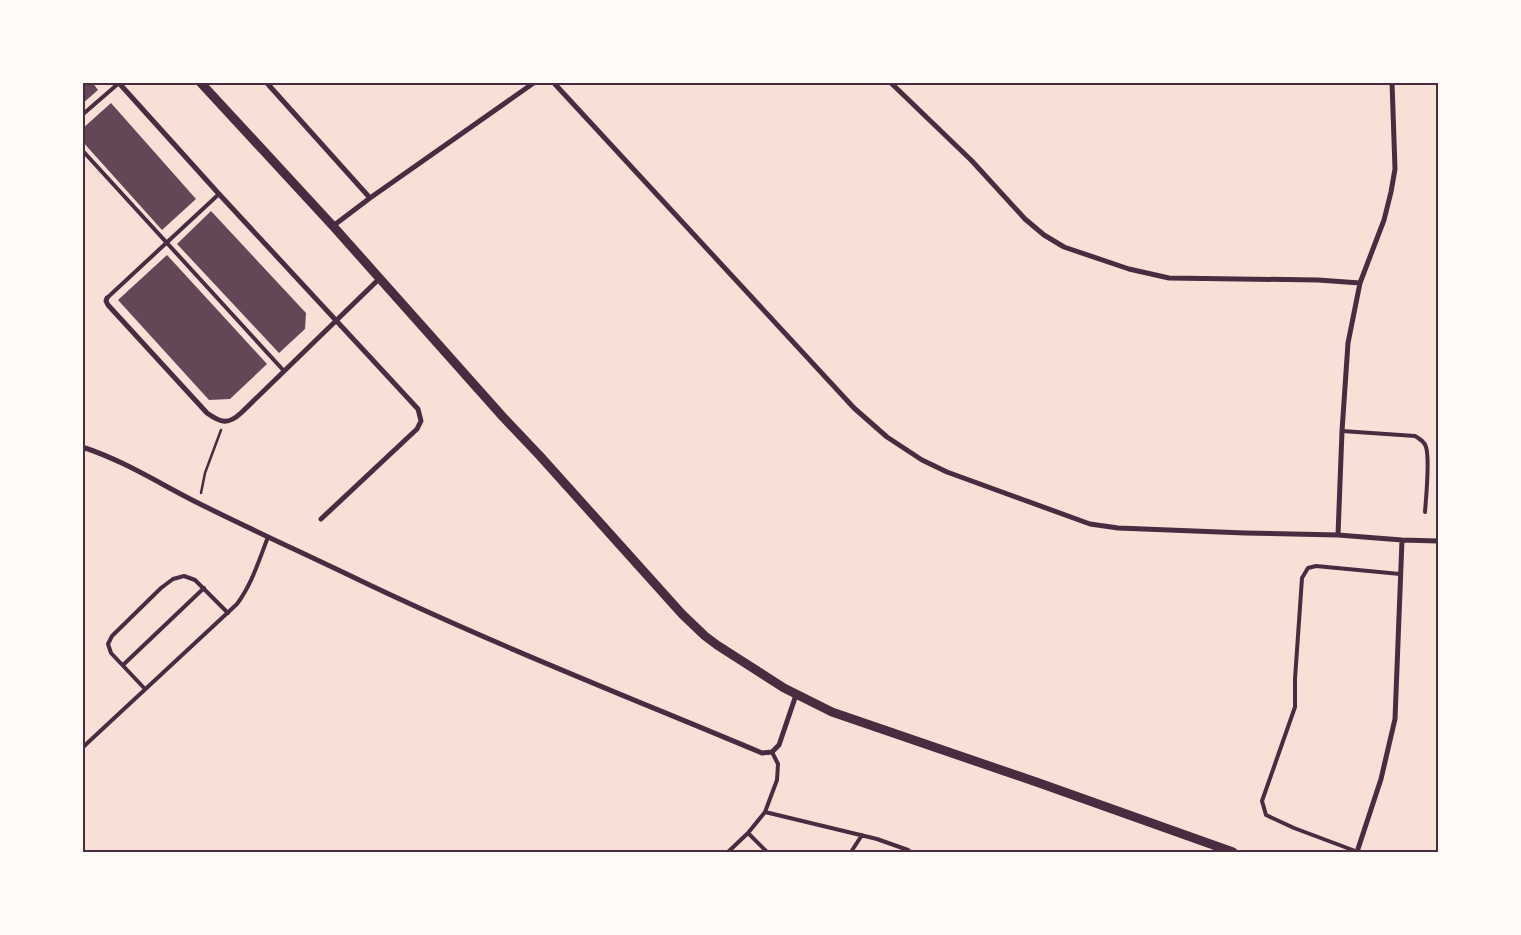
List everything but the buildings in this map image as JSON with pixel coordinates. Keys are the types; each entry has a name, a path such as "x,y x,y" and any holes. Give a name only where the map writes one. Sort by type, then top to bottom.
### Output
{"street":[{"path":"200,82 334,226 503,417 682,614 717,645 796,695 832,712 1233,852"},
{"path":"266,82 370,198"},
{"path":"334,226 370,198 535,82"},
{"path":"553,82 854,408 887,437 922,460 947,472 1090,524 1118,528 1245,533 1338,534 1402,540 1438,541"},
{"path":"890,82 972,161 1025,219 1044,235 1064,247 1129,270 1169,278 1318,280 1360,283"},
{"path":"1338,534 1348,343 1360,283 1384,220 1395,169 1392,82"},
{"path":"119,83 418,409 421,421 417,429 321,519"},
{"path":"107,298 108,305 207,413 225,422 234,419 380,278"},
{"path":"82,447 106,455 268,537 480,635 762,753 772,752 779,745 796,695"},
{"path":"1358,852 1381,779 1395,719 1402,540"}],"lane":[{"path":"82,115 119,83"},
{"path":"82,150 284,371"},
{"path":"107,298 219,194"},
{"path":"1342,431 1416,436 1422,440 1428,457 1425,512"},
{"path":"82,748 237,604 246,593 268,537"},
{"path":"1358,852 1294,828 1266,815 1262,801 1295,707 1295,679 1302,578 1308,568 1316,566 1400,574"},
{"path":"145,689 111,653 108,644 112,636 148,600 173,579 184,576 196,580 228,613"},
{"path":"123,665 204,588"},
{"path":"728,852 748,834 766,812 777,780 778,764 772,752"},
{"path":"766,812 877,839 910,852"},
{"path":"748,834 767,852"},
{"path":"851,852 862,835"}],"path":[{"path":"200,504 205,473 225,422"}]}
